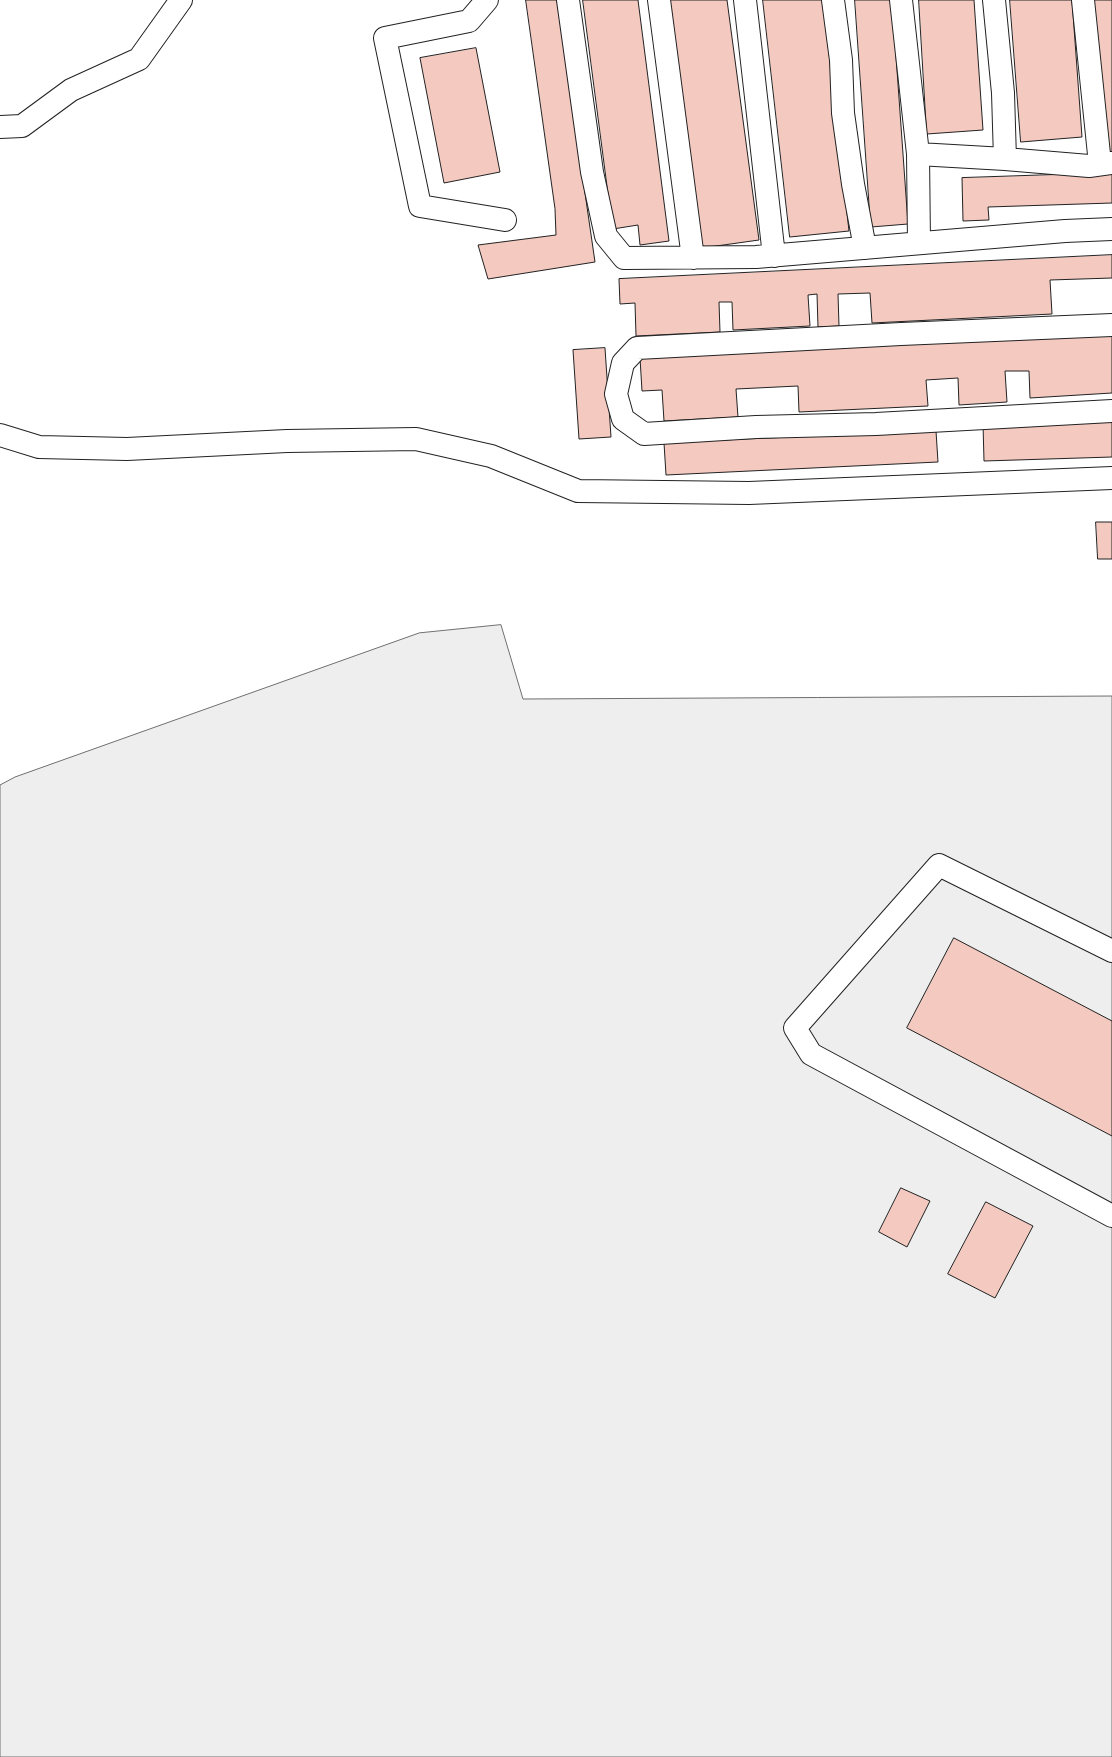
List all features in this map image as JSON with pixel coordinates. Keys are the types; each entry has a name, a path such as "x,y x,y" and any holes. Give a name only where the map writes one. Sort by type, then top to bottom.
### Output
{"street":[{"path":"0,127 22,126 71,90 139,59 181,0"},
{"path":"487,0 470,20 385,38 420,206 505,220"},
{"path":"568,0 592,172 606,236 624,258 756,258 1065,231 1112,229"},
{"path":"659,0 693,258"},
{"path":"745,0 774,256"},
{"path":"833,0 841,60 843,113 853,184 865,248"},
{"path":"901,0 918,154 919,243"},
{"path":"994,0 1003,93 1005,158"},
{"path":"918,154 1005,158 1089,166 1106,164 1083,0"},
{"path":"1112,325 900,334 637,348 622,363 616,394 623,420 644,434 756,427 876,424 1112,411"},
{"path":"0,435 39,447 127,449 287,441 416,439 491,456 578,491 749,493 1112,478"},
{"path":"1112,951 939,866 795,1028 811,1054 1112,1216"}],"shaded area":[{"path":"501,625 523,699 1112,696 1112,1757 0,1757 0,785 15,777 419,633"}],"building":[{"path":"526,0 557,0 595,262 488,279 478,245 556,235 555,209"},
{"path":"583,0 638,0 669,241 640,245 638,225 613,229"},
{"path":"669,0 727,0 759,240 702,248"},
{"path":"763,0 823,0 849,231 790,237"},
{"path":"855,0 892,0 908,224 871,227"},
{"path":"919,0 974,0 983,130 927,134"},
{"path":"1010,0 1072,0 1082,137 1021,142"},
{"path":"1093,0 1112,0 1112,154 1103,154"},
{"path":"476,48 500,172 444,183 420,58"},
{"path":"1112,173 1112,203 988,207 989,220 963,221 962,178"},
{"path":"1112,255 1112,278 1050,280 1052,314 872,323 870,293 838,294 839,326 818,327 817,294 808,295 810,326 733,330 732,302 719,302 720,332 636,336 635,303 620,304 619,279"},
{"path":"1112,333 1112,393 1030,398 1029,371 1005,371 1007,402 959,405 958,378 926,380 928,406 799,412 798,386 736,389 738,417 664,421 662,390 642,391 640,358"},
{"path":"605,348 611,437 579,439 573,350"},
{"path":"1112,420 1112,457 984,461 983,424"},
{"path":"936,431 938,462 666,475 664,443"},
{"path":"1096,522 1112,522 1112,559 1098,559"},
{"path":"954,938 1112,1021 1112,1136 907,1028"},
{"path":"901,1188 930,1201 907,1247 879,1232"},
{"path":"986,1202 1033,1226 995,1298 948,1274"}]}
